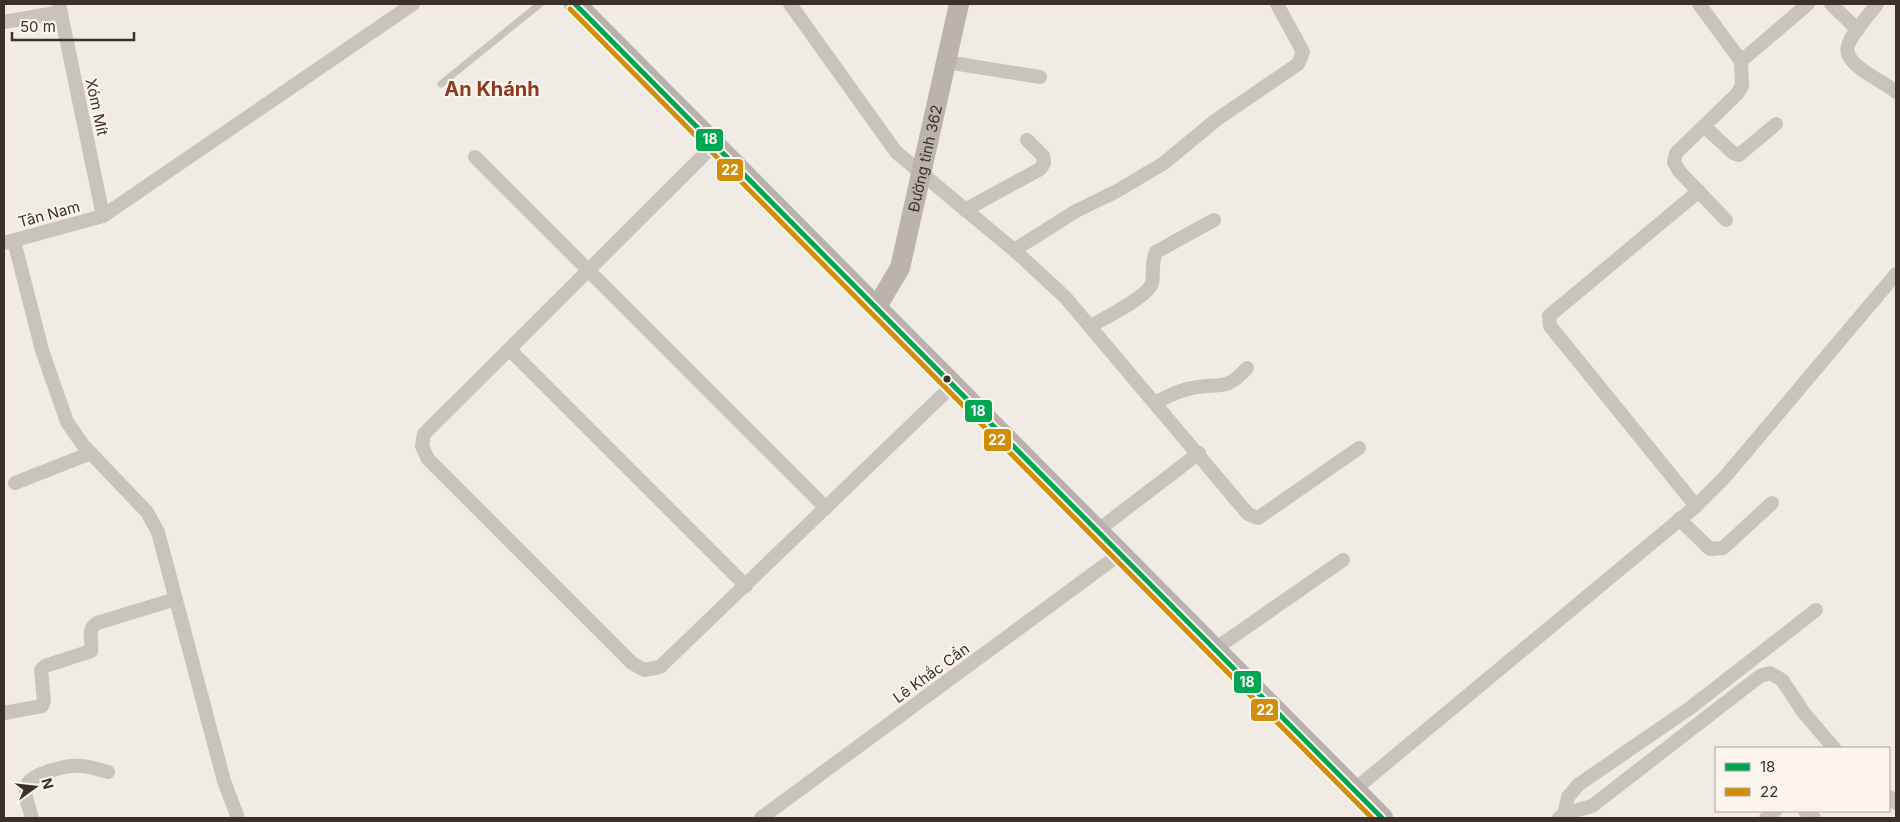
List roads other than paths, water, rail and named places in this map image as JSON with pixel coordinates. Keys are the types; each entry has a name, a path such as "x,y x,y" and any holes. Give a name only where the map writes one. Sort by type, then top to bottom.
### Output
{"main road":[{"path":"575,4 1382,818"},
{"name":"Đường tỉnh 362","path":"876,308 900,268 959,4"}],"street":[{"name":"Tân Nam","path":"9,242 103,216 413,4"},
{"path":"790,4 896,152 1014,250 1065,298 1156,402 1244,510 1258,518 1360,448"},
{"path":"1699,4 1741,61 1742,86 1737,94 1676,153 1674,162 1679,171 1726,220"},
{"path":"1741,61 1808,4"},
{"path":"1831,4 1858,30"},
{"path":"1877,4 1848,45 1848,56 1854,65 1896,92"},
{"path":"1014,250 1076,211 1117,191 1164,164 1216,120 1298,64 1303,52 1279,5"},
{"name":"Xóm Mít","path":"60,8 103,216"},
{"path":"4,22 60,8"},
{"path":"946,62 1040,77"},
{"path":"1704,126 1733,153 1739,155 1776,124"},
{"path":"965,210 1040,168 1044,163 1043,156 1027,140"},
{"path":"714,145 424,434 422,446 428,459 624,656 644,670 660,667 953,385"},
{"path":"475,157 826,508"},
{"path":"1696,506 1550,326 1549,316 1698,192"},
{"path":"1091,326 1145,294 1152,284 1152,261 1156,252 1214,220"},
{"path":"9,242 42,350 67,422 74,434 153,520 224,781 238,818"},
{"path":"1354,790 1696,506 1724,478 1896,274"},
{"path":"510,350 746,586"},
{"path":"1156,402 1192,387 1225,386 1238,379 1248,368"},
{"path":"15,483 91,453"},
{"path":"1097,531 1199,453"},
{"path":"1679,519 1710,549 1716,550 1723,548 1772,503"},
{"name":"Lê Khắc Cẩn","path":"761,818 1120,554"},
{"path":"1215,649 1343,560"},
{"path":"4,713 42,706 44,701 40,670 45,666 91,651 90,633 92,627 97,623 176,599"},
{"path":"1561,816 1568,797 1578,785 1690,708 1816,610"},
{"path":"1561,816 1592,806 1760,676 1770,674 1782,680 1804,714 1833,747"},
{"path":"32,818 26,787 29,781 52,769 82,766 108,772"}],"lane":[{"path":"441,84 540,4"}],"district":[{"name":"An Khánh","path":"492,89"}]}
